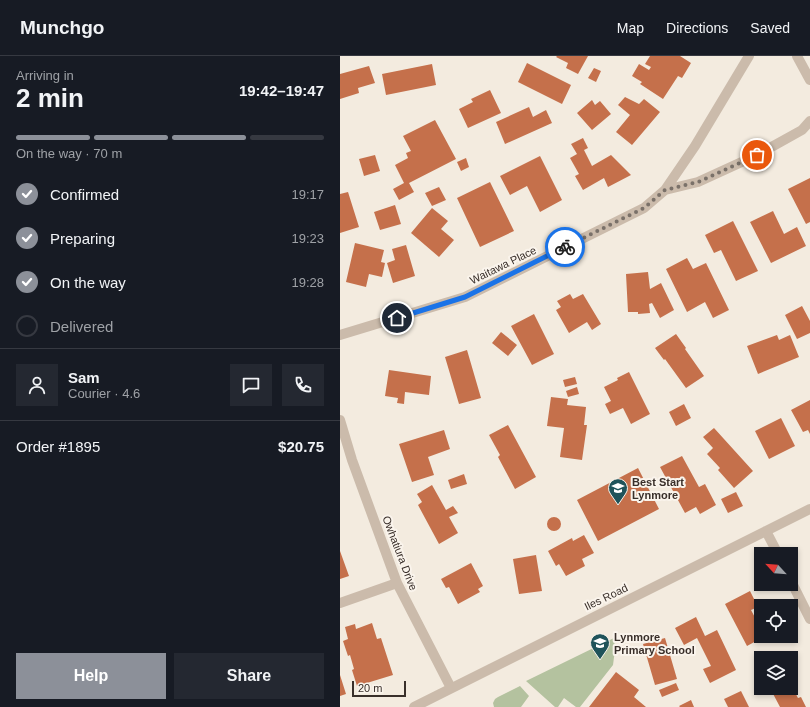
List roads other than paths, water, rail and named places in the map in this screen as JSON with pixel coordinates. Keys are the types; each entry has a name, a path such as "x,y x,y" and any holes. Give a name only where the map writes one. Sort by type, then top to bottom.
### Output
{"street":[{"name":"Waitawa Place","path":"340,335 465,297 644,208 665,190 695,146 749,56"},
{"path":"797,56 810,80"},
{"name":"Waitawa Place","path":"665,190 698,182 757,155 802,130 810,121"},
{"name":"Owhatiura Drive","path":"340,420 352,460 397,583 451,688"},
{"name":"Iles Road","path":"414,707 810,509"},
{"path":"766,531 774,547"},
{"path":"340,603 397,583"},
{"path":"796,591 810,619"}],"place":[{"name":"Best Start Lynmore","path":"618,505"},
{"name":"Lynmore Primary School","path":"600,660"}]}
